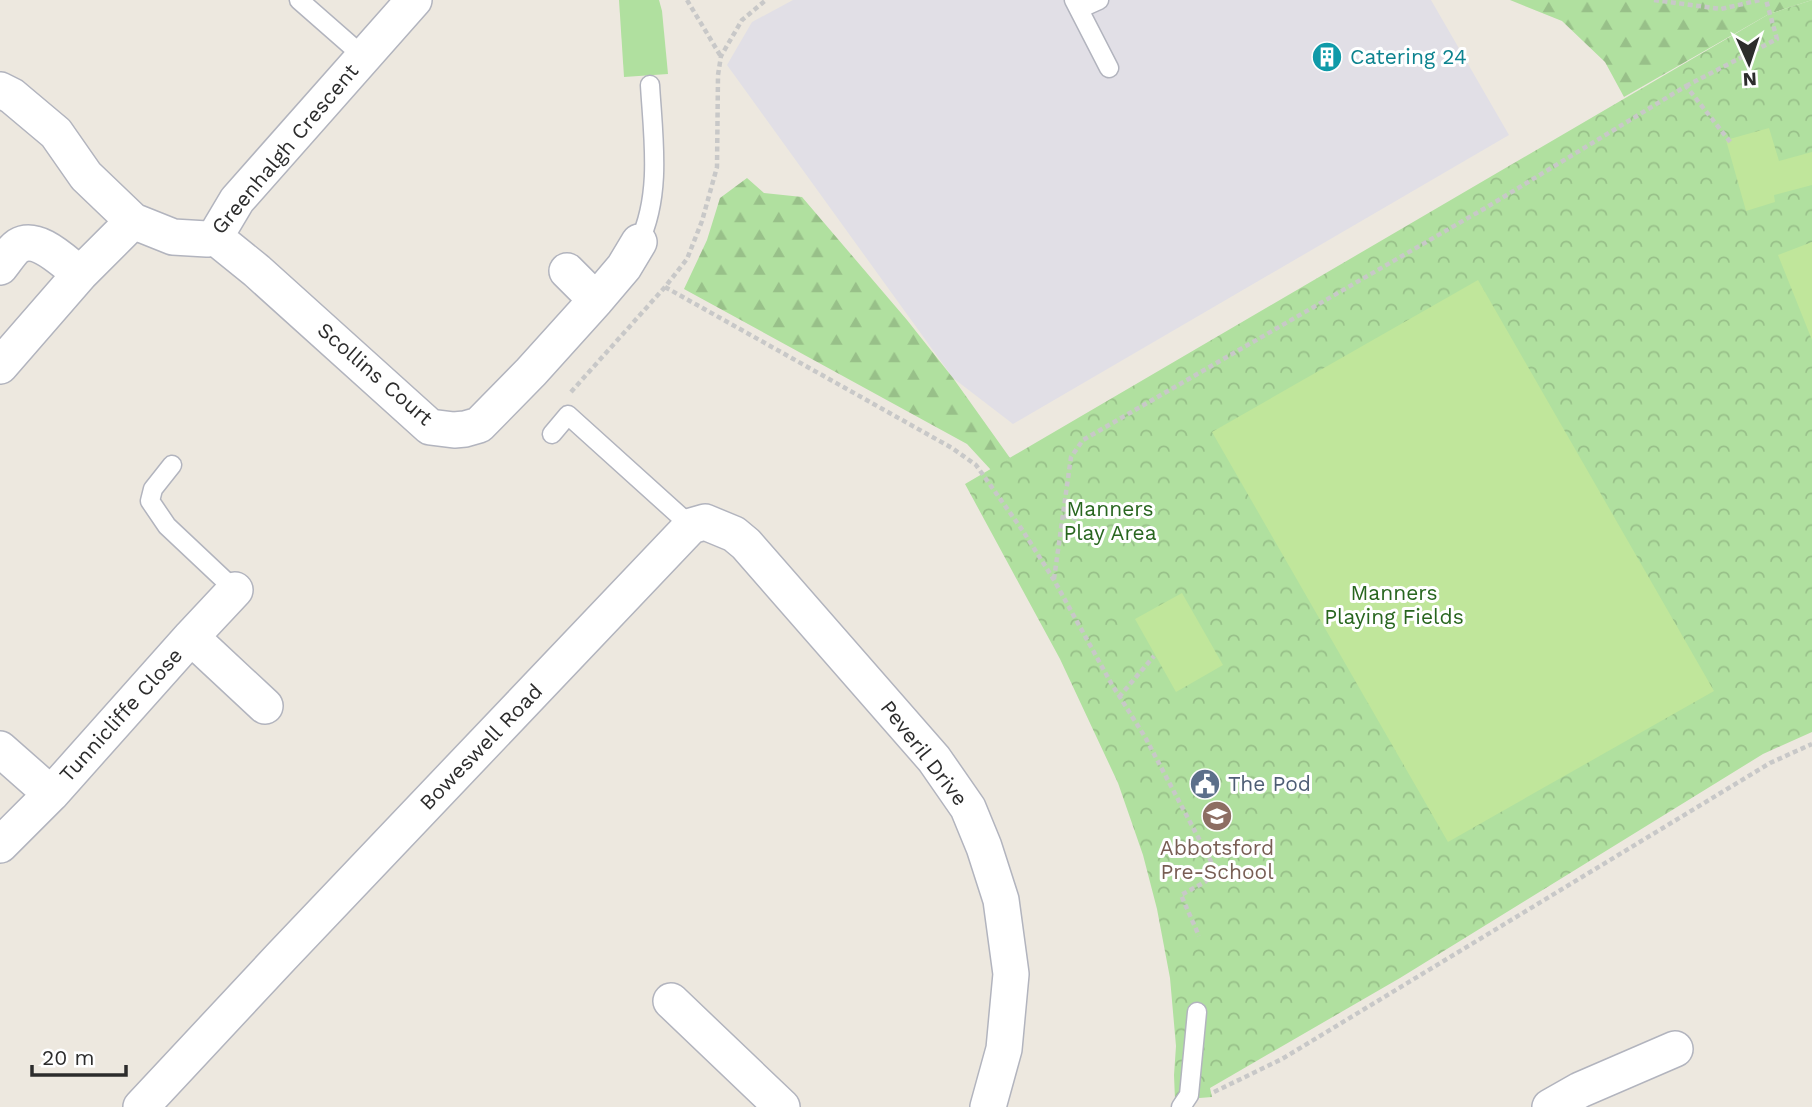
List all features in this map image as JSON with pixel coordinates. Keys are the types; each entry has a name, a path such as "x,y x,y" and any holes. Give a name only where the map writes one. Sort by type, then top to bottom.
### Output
{"street":[{"name":"Greenhalgh Crescent","path":"133,221 173,237 215,237 237,200 414,0"},
{"path":"0,90 12,96 56,133 86,176 133,221 80,274 0,366"},
{"name":"Scollins Court","path":"215,237 257,271 430,427 454,430 479,425 596,300 624,267 639,242"},
{"path":"0,267 18,246 33,242 43,246 80,274"},
{"path":"567,271 596,300"},
{"name":"Peveril Drive","path":"691,527 705,522 734,534 746,544 934,759 968,808 985,847 1001,900 1011,974 1004,1049 988,1107"},
{"name":"Boweswell Road","path":"141,1107 691,527"},
{"name":"Tunnicliffe Close","path":"0,845 51,794 235,590"},
{"name":"Tunnicliffe Close","path":"191,637 265,706"},
{"path":"0,749 51,794"},
{"path":"671,1001 782,1107"},
{"path":"1550,1107 1580,1090 1675,1049"}],"lane":[{"path":"299,0 364,57"},
{"path":"1099,0 1077,5 1109,68"},
{"path":"639,242 645,230 654,172 650,85"},
{"path":"552,434 568,415 691,527"},
{"path":"172,465 153,489 150,501 167,526 235,590"},
{"path":"1185,1101 1197,1012"}],"path":[{"path":"687,0 721,56"},
{"path":"568,415 559,407 687,259 702,221 717,167 718,75 721,56 742,20 766,0"},
{"path":"1654,0 1721,9 1760,0"},
{"path":"1054,580 1071,457 1083,440 1487,207 1686,86 1777,39 1766,0"},
{"path":"1686,86 1731,143"},
{"path":"665,287 976,465 1054,580 1119,697 1145,737 1216,871 1205,882 1181,895 1199,936"},
{"path":"1064,516 1078,519"},
{"path":"1119,697 1154,656"},
{"path":"1185,1101 1218,1091 1283,1059 1770,763 1812,744"}],"shaded area":[{"path":"793,0 1431,0 1509,135 1013,424 953,378 727,65 752,22"}],"green space":[{"path":"619,0 659,0 668,74 624,77"},
{"path":"1510,0 1812,0 1769,14 1624,97 1605,62 1562,21"},
{"name":"Manners Playing Fields","path":"1812,0 1812,732 1763,754 1400,978 1210,1088 1212,1097 1175,1100 1176,1046 1170,978 1143,855 1118,783 1060,659 965,484 1769,14"},
{"path":"1769,128 1779,161 1812,152 1812,185 1774,195 1775,202 1746,211 1726,140"},
{"path":"747,178 764,193 802,197 907,320 953,378 1010,458 991,470 967,444 684,289 707,240 720,198"},
{"path":"1812,242 1812,340 1778,255"},
{"path":"1478,280 1714,691 1448,842 1212,432"},
{"path":"1182,593 1223,665 1176,692 1135,619"}],"place":[{"name":"Catering 24","path":"1327,57"},
{"name":"The Pod","path":"1205,784"},
{"name":"Abbotsford Pre-School","path":"1217,816"}],"park label":[{"name":"Manners Play Area","path":"1110,521"}]}
